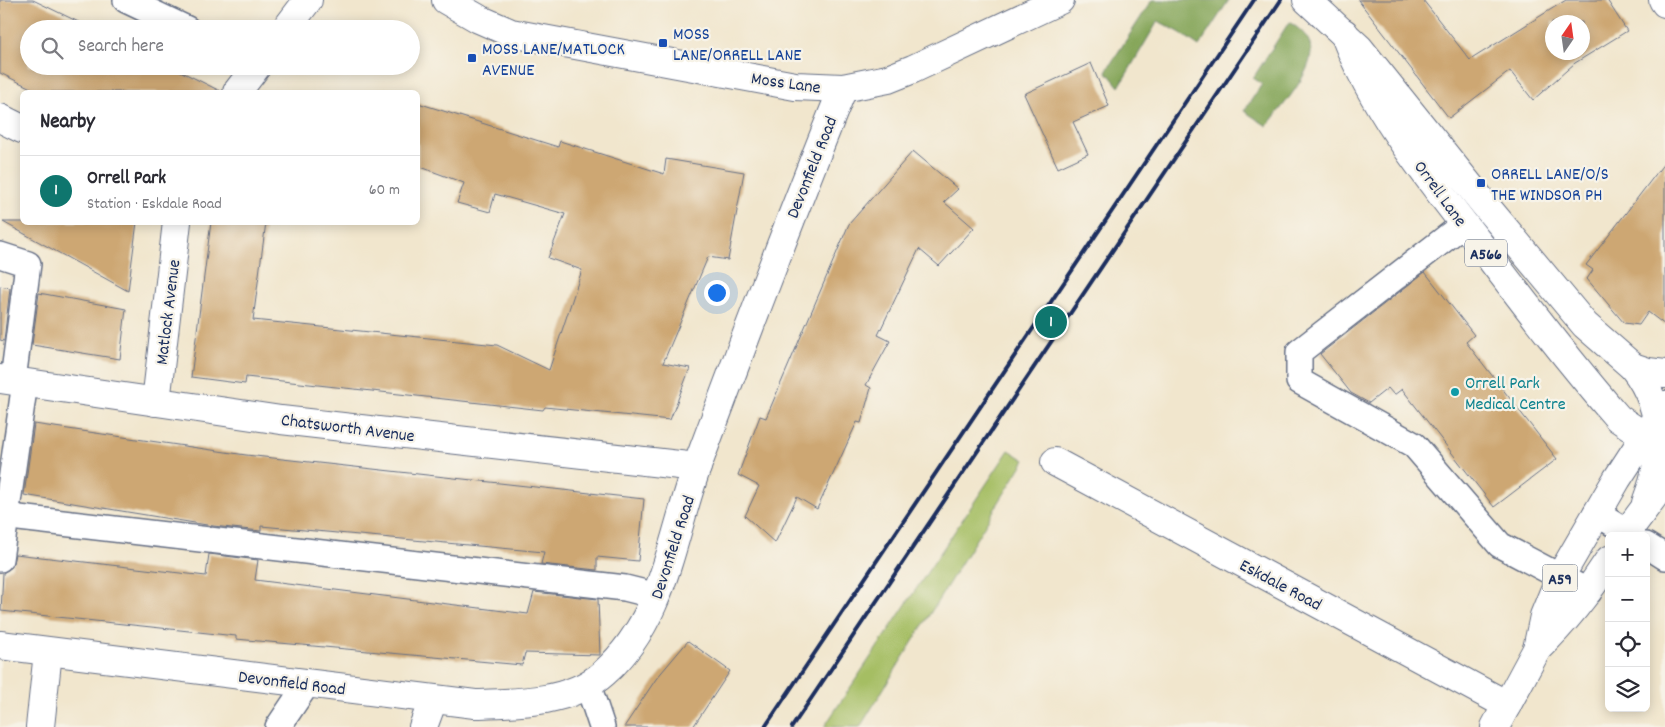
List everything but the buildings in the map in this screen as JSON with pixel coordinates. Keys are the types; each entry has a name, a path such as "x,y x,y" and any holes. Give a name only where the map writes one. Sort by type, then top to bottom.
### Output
{"main road":[{"path":"293,20 308,0"},
{"name":"Moss Lane","path":"446,0 479,19 511,33 795,86 843,88 865,85 914,69 1060,0"},
{"name":"Orrell Lane","path":"1307,0 1359,48 1580,320 1633,367 1647,384 1659,427 1661,457 1657,474 1644,507"},
{"name":"Orrell Lane","path":"1344,33 1358,69 1378,105 1464,224 1612,411 1618,418 1659,427"},
{"path":"238,90 249,75"},
{"name":"Devonfield Road","path":"0,645 475,704 510,703 546,698 588,684 603,674 624,654 640,630 657,596 697,468 800,192 843,88"},
{"path":"0,118 20,128"},
{"name":"Matlock Avenue","path":"156,402 177,225"},
{"name":"Orrell Lane","path":"1633,367 1648,372 1665,374"},
{"name":"Chatsworth Avenue","path":"12,380 281,420 697,468"},
{"name":"Orrell Lane","path":"1612,411 1621,430 1624,446 1617,479"},
{"name":"A59","path":"1501,716 1537,649 1544,616 1560,577 1617,479 1659,427"},
{"name":"Eskdale Road","path":"1055,462 1501,716"},
{"path":"1634,532 1644,507 1665,481"},
{"name":"A59","path":"1537,649 1563,624 1589,592 1605,566"},
{"path":"40,727 48,652"},
{"path":"423,727 433,700"}],"lane":[{"path":"126,0 168,20"},
{"path":"1464,224 1299,352 1299,381 1414,445 1500,545 1589,592"},
{"path":"0,255 28,264 12,380 0,559"},
{"path":"3,511 18,518 38,521 625,588 657,596"},
{"path":"1596,513 1624,532"},
{"path":"1650,548 1665,557"},
{"path":"278,727 307,684"},
{"path":"588,684 602,727"}],"green space":[{"path":"1152,0 1229,0 1199,46 1179,32 1158,21 1119,87 1106,71"},
{"path":"1289,22 1307,37 1311,54 1309,64 1297,87 1267,126 1244,111 1262,84 1253,78"},
{"path":"1009,450 1025,460 860,727 824,727"}],"railway":[{"path":"765,727 1254,0"},
{"path":"792,727 1281,0"}],"place":[{"name":"MOSS LANE/ORRELL LANE","path":"663,43"},
{"name":"MOSS LANE/MATLOCK AVENUE","path":"472,58"},
{"name":"ORRELL LANE/O/S THE WINDSOR PH","path":"1481,183"},
{"name":"Orrell Park","path":"1051,322"},
{"name":"Orrell Park Medical Centre","path":"1455,392"}]}
